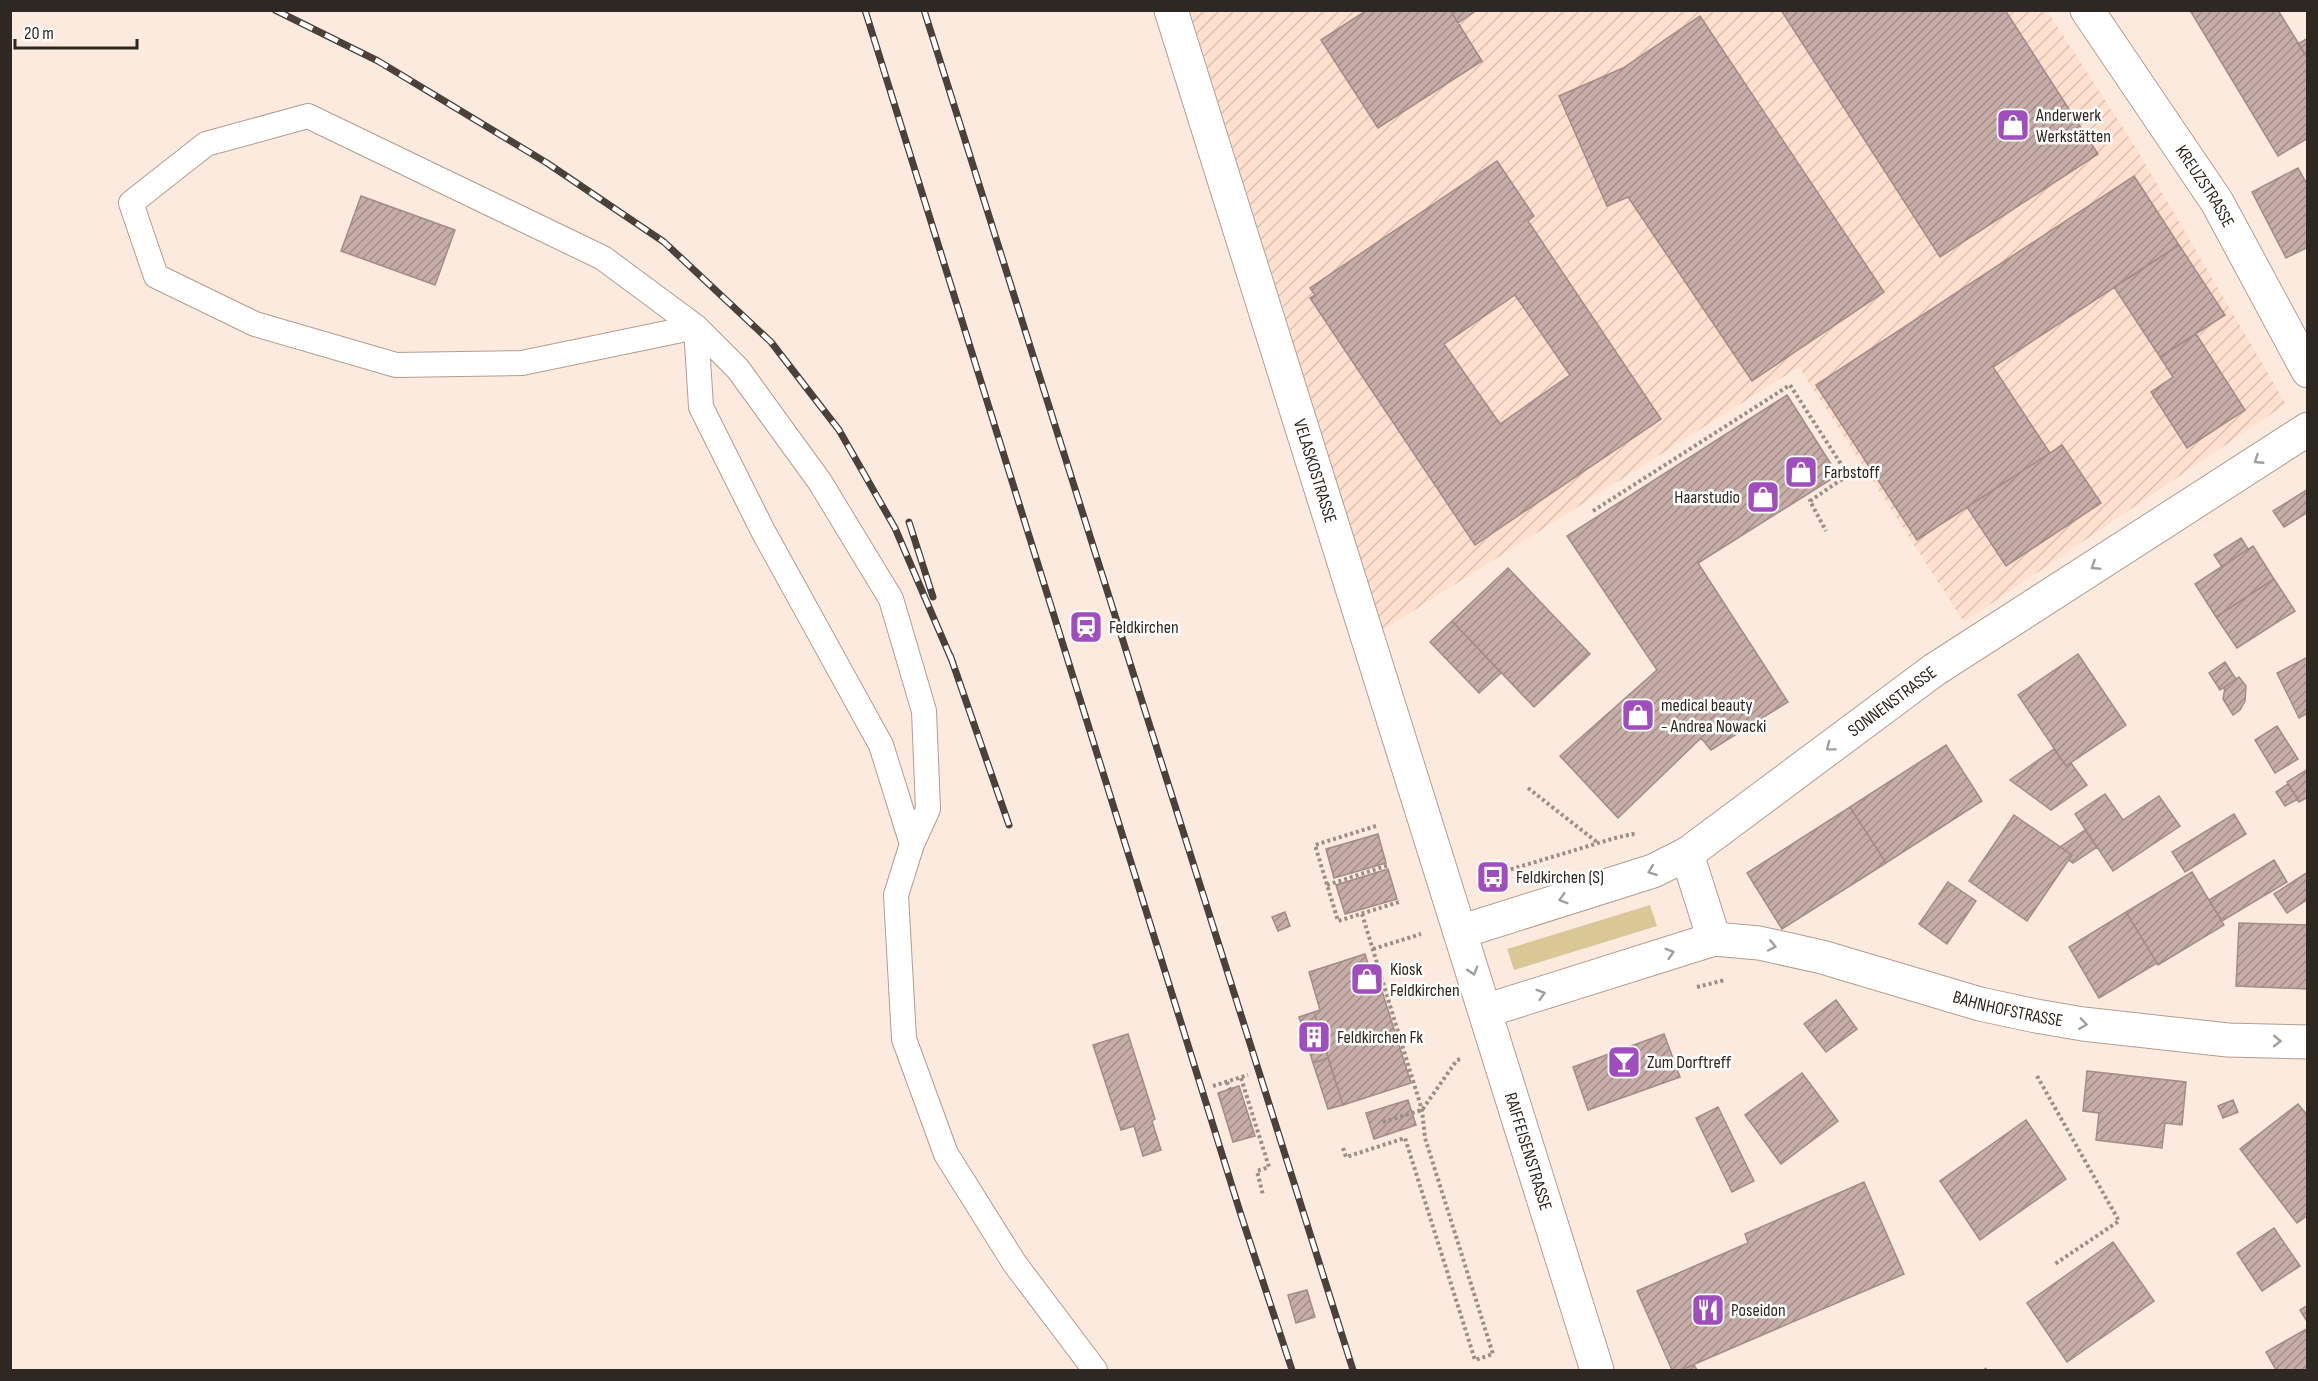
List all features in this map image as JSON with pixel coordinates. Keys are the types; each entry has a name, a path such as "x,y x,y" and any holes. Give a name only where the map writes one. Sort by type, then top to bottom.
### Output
{"street":[{"name":"VELASKOSTRASSE","path":"1171,10 1459,927"},
{"name":"KREUZSTRASSE","path":"2087,10 2217,202 2307,370"},
{"name":"SONNENSTRASSE","path":"1459,927 1653,871 1687,854 1934,670 2307,429"},
{"path":"1687,854 1714,939"},
{"name":"RAIFFEISENSTRASSE","path":"1459,927 1597,1371"},
{"name":"BAHNHOFSTRASSE","path":"1485,1011 1714,939 1759,943 1822,957 1980,1004 2036,1016 2083,1024 2228,1040 2307,1042"}],"lane":[{"path":"696,327 522,363 396,365 255,324 156,276 131,203 206,144 308,116 603,258 696,327 738,369 820,482 891,599 924,711 928,809 912,844 896,896 904,1039 946,1154 1015,1264 1095,1371"},
{"path":"696,327 701,407 763,531 881,746 912,844"}],"path":[{"path":"1593,511 1790,385 1848,475 1810,501 1826,531"},
{"path":"1528,788 1599,843"},
{"path":"1376,826 1315,845 1327,885 1338,921 1399,902"},
{"path":"1327,885 1389,865"},
{"path":"1343,1148 1346,1157 1405,1138 1475,1360 1493,1354 1425,1138 1422,1110 1362,914"},
{"path":"1373,949 1459,927"},
{"path":"1694,987 1729,979"},
{"path":"1213,1086 1248,1075"},
{"path":"2037,1076 2119,1221 2055,1264"},
{"path":"1241,1078 1269,1167 1257,1171 1263,1194"},
{"path":"1227,1082 1231,1092"},
{"path":"1383,1122 1422,1110"}],"shaded area":[{"path":"1190,11 2047,11 2131,140 2286,404 1964,622 1799,367 1383,630"},
{"path":"1650,905 1657,926 1514,970 1507,949"}],"building":[{"path":"1367,10 1450,10 1482,61 1378,128 1321,40"},
{"path":"1450,10 1477,10 1458,23"},
{"path":"1781,10 2005,10 2098,154 1940,257"},
{"path":"2194,10 2278,10 2308,59 2308,138 2278,156 2191,12"},
{"path":"1700,16 1884,292 1752,381 1628,197 1607,206 1559,96 1623,68"},
{"path":"2308,38 2308,59 2298,44"},
{"path":"1497,161 1534,216 1528,221 1661,419 1475,545 1310,298 1315,295 1310,288","holes":["1515,295 1570,375 1500,424 1444,344"]},
{"path":"2298,168 2308,186 2308,247 2286,258 2252,192"},
{"path":"2134,176 2179,245 1993,367 2050,453 1917,540 1816,385"},
{"path":"361,196 455,230 435,285 341,251"},
{"path":"2179,245 2225,315 2160,357 2114,287"},
{"path":"2196,334 2245,410 2187,448 2151,392 2173,377 2160,357"},
{"path":"1787,395 1838,475 1698,563 1788,702 1711,750 1701,738 1618,818 1560,756 1657,670 1567,536"},
{"path":"2062,445 2101,503 2006,566 1967,507"},
{"path":"2308,489 2308,512 2284,527 2273,511"},
{"path":"2241,538 2248,549 2222,567 2214,555"},
{"path":"2253,546 2274,579 2216,617 2195,584"},
{"path":"1508,568 1590,654 1534,707 1452,621"},
{"path":"2274,579 2295,611 2237,648 2216,617"},
{"path":"1452,621 1501,673 1479,693 1430,642"},
{"path":"2078,654 2126,725 2066,766 2018,695"},
{"path":"2308,657 2308,713 2299,718 2277,673"},
{"path":"2225,662 2236,679 2220,690 2209,673"},
{"path":"2239,677 2246,686 2245,701 2240,710 2233,715 2223,699 2225,687"},
{"path":"2277,726 2298,759 2275,773 2255,740"},
{"path":"1946,745 1982,801 1886,863 1850,807"},
{"path":"2054,749 2066,766 2071,763 2087,785 2051,810 2010,780"},
{"path":"2308,769 2308,797 2299,802 2287,782"},
{"path":"2288,784 2298,799 2285,806 2276,792"},
{"path":"2105,794 2123,820 2159,796 2180,826 2113,871 2075,814"},
{"path":"1850,807 1886,863 1782,929 1747,873"},
{"path":"2234,814 2246,834 2185,872 2172,852"},
{"path":"2014,815 2072,855 2027,921 1969,881"},
{"path":"2085,830 2097,847 2073,863 2069,860 2072,855 2060,847"},
{"path":"1378,834 1386,863 1334,878 1326,849"},
{"path":"2274,860 2287,882 2222,921 2209,900"},
{"path":"1388,869 1397,899 1345,914 1336,885"},
{"path":"2192,872 2224,925 2158,965 2126,912"},
{"path":"2308,872 2308,899 2287,913 2274,894"},
{"path":"1948,882 1976,901 1947,944 1919,924"},
{"path":"1285,912 1290,926 1278,931 1272,917"},
{"path":"2126,912 2157,963 2099,998 2069,947"},
{"path":"2239,923 2308,925 2308,989 2236,986"},
{"path":"1365,954 1377,992 1382,991 1411,1083 1343,1105 1314,1012 1320,1010 1309,972"},
{"path":"1836,1000 1857,1029 1826,1052 1804,1024"},
{"name":"Feldkirchen Fk","path":"1314,1012 1328,1058 1313,1063 1299,1017"},
{"path":"1128,1034 1155,1119 1152,1121 1161,1150 1143,1156 1134,1126 1121,1130 1093,1045"},
{"path":"1664,1034 1680,1077 1588,1110 1573,1067"},
{"path":"1328,1058 1343,1105 1328,1109 1313,1063"},
{"path":"2087,1071 2186,1082 2182,1125 2165,1123 2162,1148 2096,1140 2099,1113 2083,1111"},
{"path":"1802,1073 1838,1121 1781,1164 1745,1115"},
{"path":"1239,1086 1255,1136 1233,1142 1218,1093"},
{"path":"1408,1100 1416,1125 1374,1139 1366,1113"},
{"path":"2233,1100 2238,1112 2223,1118 2218,1106"},
{"path":"2298,1104 2308,1116 2308,1215 2297,1223 2240,1149"},
{"path":"1718,1107 1754,1181 1732,1192 1696,1118"},
{"path":"2026,1120 2066,1179 1980,1240 1940,1181"},
{"path":"1864,1182 1904,1274 1681,1370 1672,1370 1637,1291 1748,1243 1745,1234"},
{"path":"2274,1228 2300,1266 2262,1291 2237,1253"},
{"path":"2113,1242 2154,1301 2067,1362 2027,1303"},
{"path":"1307,1290 1315,1317 1296,1323 1288,1295"},
{"path":"2308,1305 2308,1323 2300,1310"},
{"path":"2308,1328 2308,1370 2276,1370 2266,1352"},
{"path":"1694,1365 1697,1370 1681,1370"}],"railway":[{"path":"275,10 378,61 547,163 664,242 771,342 839,430 895,528 953,663"},
{"path":"865,10 1241,1215 1292,1370"},
{"path":"924,10 1353,1370"},
{"path":"909,522 933,597"},
{"path":"950,655 1009,825"}],"place":[{"name":"Anderwerk Werkstätten","path":"2013,125"},
{"name":"Farbstoff","path":"1801,472"},
{"name":"Haarstudio","path":"1763,497"},
{"name":"Feldkirchen","path":"1086,627"},
{"name":"medical beauty - Andrea Nowacki","path":"1638,715"},
{"name":"Feldkirchen (S)","path":"1493,877"},
{"name":"Kiosk Feldkirchen","path":"1367,979"},
{"name":"Feldkirchen Fk","path":"1314,1037"},
{"name":"Zum Dorftreff","path":"1624,1062"},
{"name":"Poseidon","path":"1708,1310"}]}
